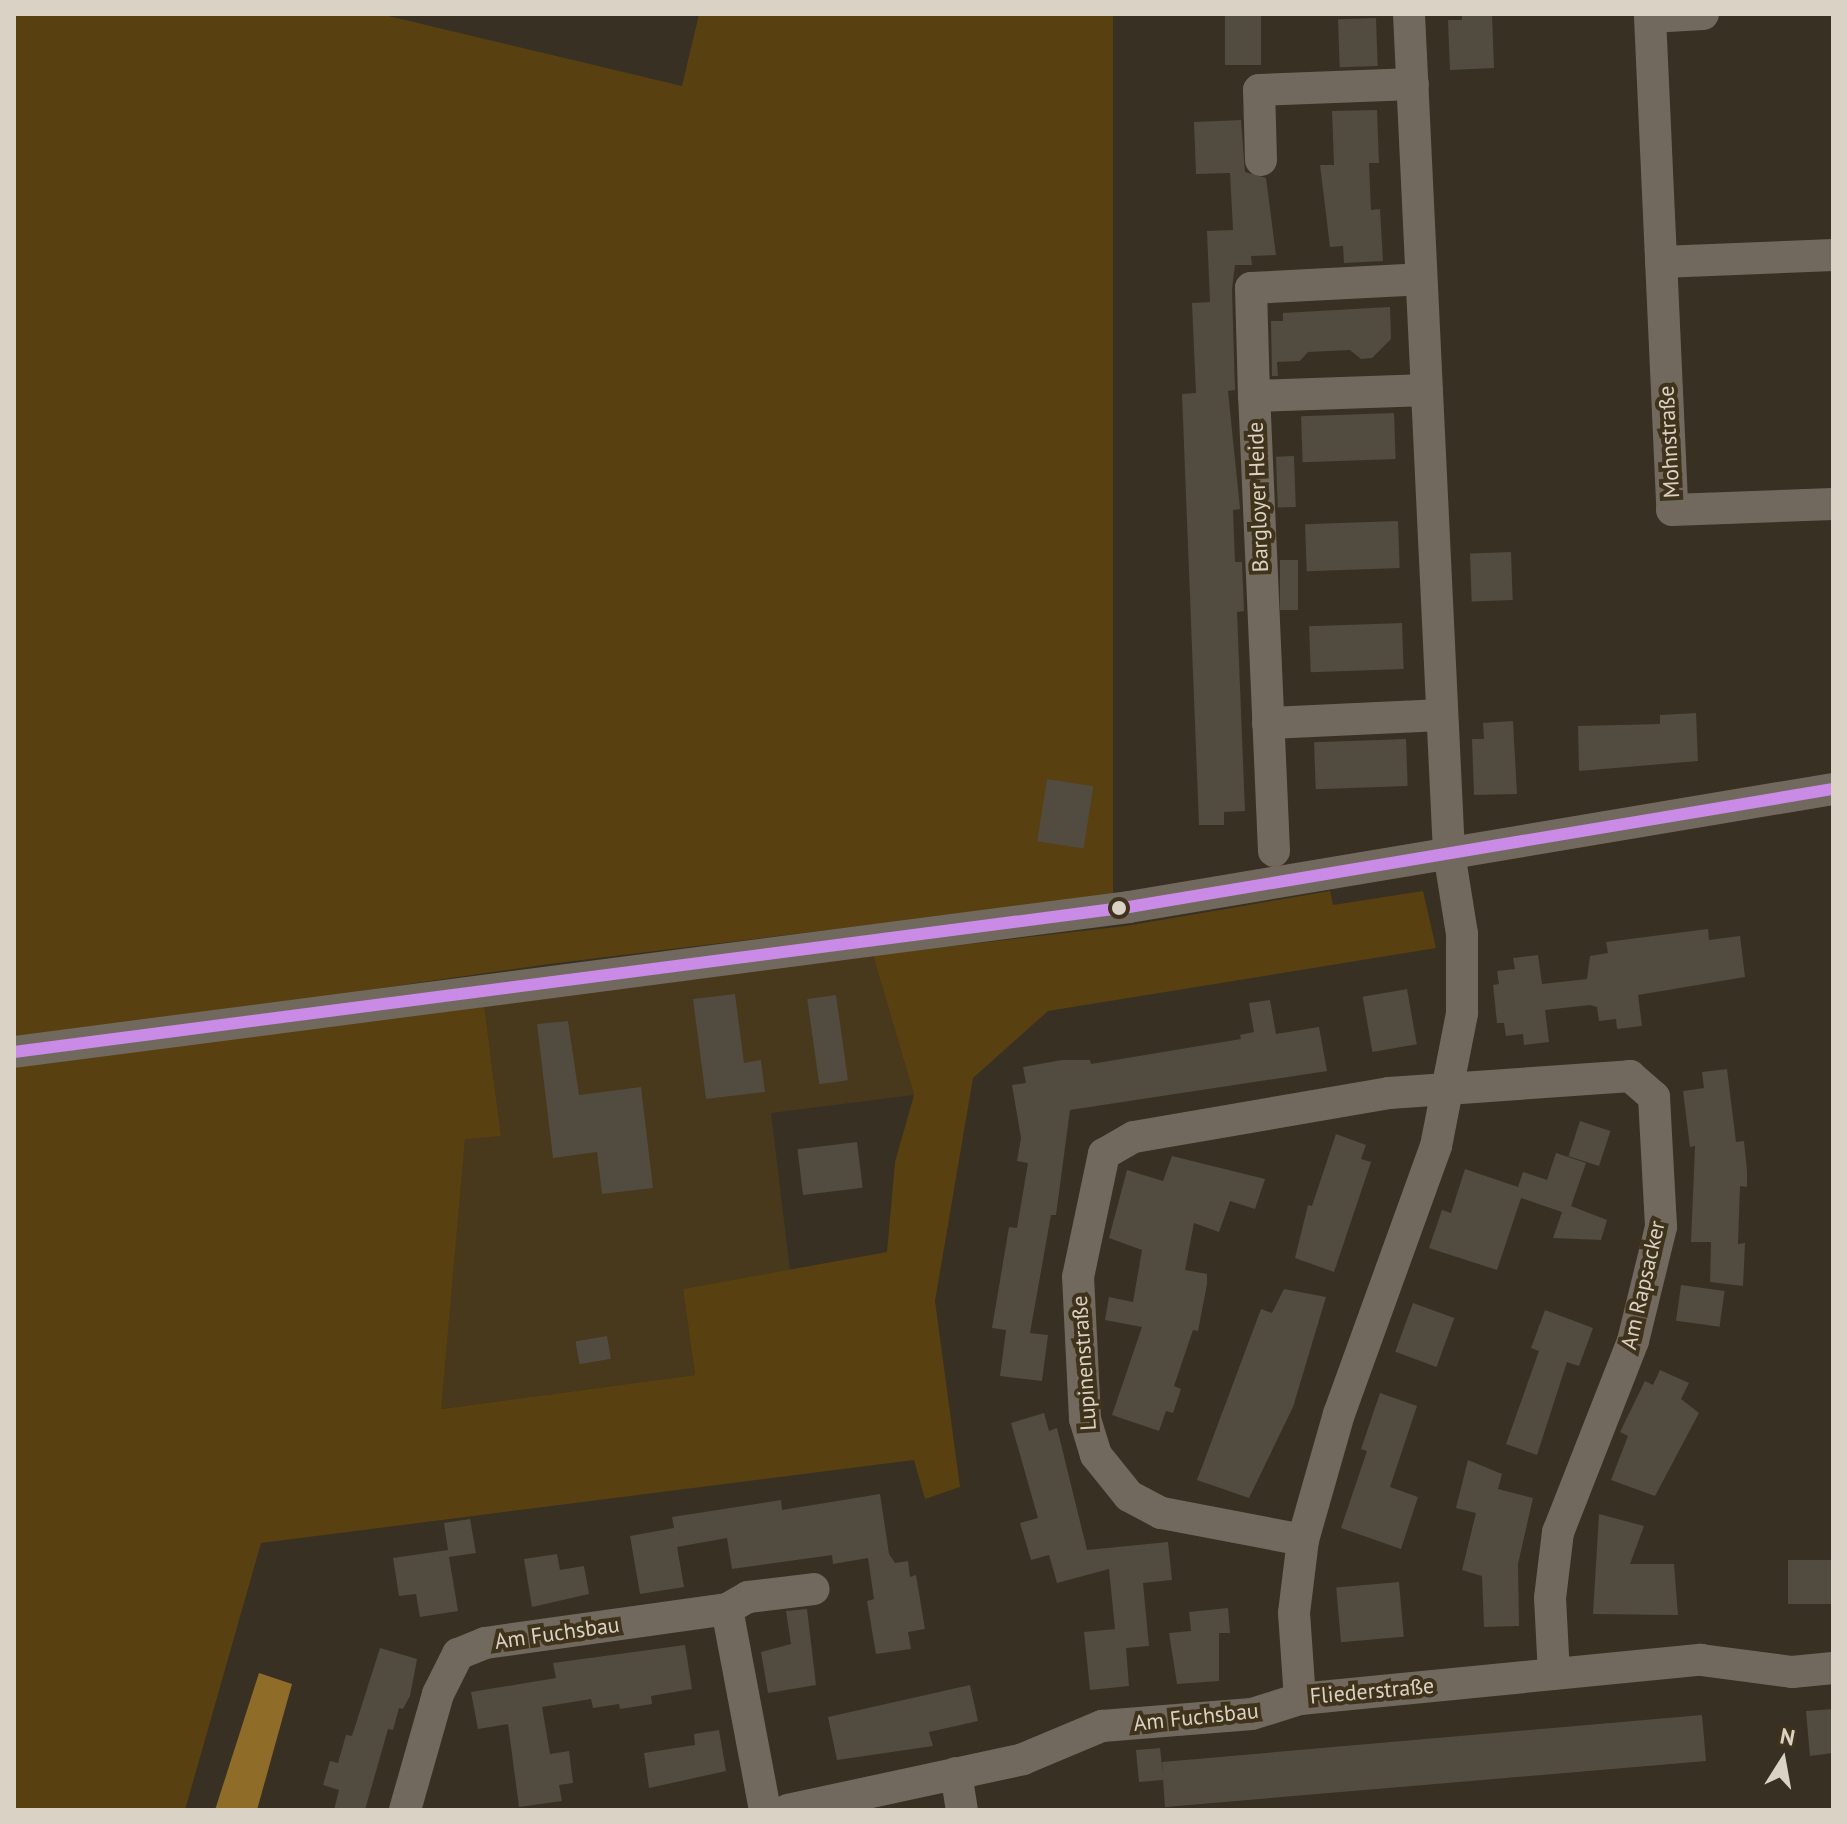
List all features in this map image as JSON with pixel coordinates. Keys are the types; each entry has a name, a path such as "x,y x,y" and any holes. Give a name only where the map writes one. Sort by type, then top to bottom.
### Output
{"street":[{"path":"1409,14 1449,853"},
{"name":"Mohnstraße","path":"1703,14 1650,17 1672,510 1833,504"},
{"path":"1261,160 1259,90 1413,84"},
{"path":"1661,262 1833,255"},
{"path":"1254,396 1251,288 1420,279"},
{"name":"Bargloyer Heide","path":"1274,851 1254,396 1427,390"},
{"path":"1268,723 1442,715"},
{"path":"14,1052 1129,907 1833,789"},
{"name":"Fliederstraße","path":"1449,853 1462,965 1462,1013 1436,1146 1339,1414 1303,1540 1294,1613 1300,1699 1701,1660 1792,1672 1833,1668"},
{"name":"Am Rapsacker","path":"1448,1092 1630,1076 1654,1097 1661,1227 1633,1341 1558,1532 1550,1598 1554,1674"},
{"name":"Lupinenstraße","path":"1303,1540 1161,1513 1116,1484 1096,1455 1085,1419 1078,1290 1099,1164 1112,1146 1134,1137 1389,1093 1448,1092"},
{"name":"Am Fuchsbau","path":"405,1810 438,1694 458,1654 485,1643 727,1609 748,1597 814,1589"},
{"path":"727,1609 765,1810"},
{"name":"Am Fuchsbau","path":"788,1810 1023,1759 1102,1726 1252,1714 1300,1699"},
{"path":"956,1773 962,1810"}],"shaded area":[{"path":"14,14 380,14 682,86 699,14 1113,14 1113,895 549,964 14,1041"},
{"path":"1330,891 1333,905 1423,891 1436,948 1048,1011 973,1078 935,1301 960,1487 925,1499 914,1460 261,1543 185,1810 14,1810 14,1063 484,1004 501,1136 465,1139 441,1409 695,1375 683,1289 887,1252 895,1162 914,1095 873,955 1126,926"},
{"path":"873,955 914,1095 771,1113 790,1270 683,1289 695,1375 440,1409 465,1138 501,1135 484,1004"},
{"path":"259,1673 292,1684 257,1810 215,1810"}],"building":[{"path":"1225,14 1261,14 1261,65 1225,65"},
{"path":"1462,14 1492,14 1494,68 1450,70 1448,20 1462,20"},
{"path":"1376,18 1378,66 1340,67 1338,19"},
{"path":"1377,110 1379,163 1369,163 1371,210 1380,209 1383,261 1344,263 1343,246 1330,247 1320,165 1334,165 1332,111"},
{"path":"1241,120 1245,172 1266,178 1276,255 1251,256 1252,265 1235,265 1232,289 1235,390 1228,391 1240,509 1233,510 1235,562 1242,562 1244,611 1237,612 1245,811 1224,812 1224,825 1199,825 1182,394 1196,393 1192,303 1210,302 1207,231 1233,230 1230,173 1196,174 1194,122"},
{"path":"1390,307 1391,339 1372,358 1361,359 1350,350 1308,352 1300,361 1277,362 1278,376 1272,376 1271,321 1283,321 1283,313"},
{"path":"1394,413 1396,459 1303,462 1301,416"},
{"path":"1294,456 1296,507 1278,508 1276,457"},
{"path":"1398,521 1400,568 1307,571 1305,524"},
{"path":"1511,552 1513,600 1472,601 1470,553"},
{"path":"1280,560 1298,560 1298,610 1280,610"},
{"path":"1402,623 1404,669 1311,672 1309,626"},
{"path":"1696,713 1698,761 1579,771 1578,726 1660,724 1660,715"},
{"path":"1513,721 1517,794 1474,795 1472,739 1484,739 1483,723"},
{"path":"1406,739 1408,786 1316,789 1314,742"},
{"path":"1047,779 1093,786 1084,849 1037,841"},
{"path":"1708,929 1709,940 1740,936 1745,977 1638,995 1642,1026 1617,1029 1616,1019 1599,1021 1597,1007 1590,1005 1545,1010 1549,1042 1524,1045 1523,1034 1506,1036 1504,1023 1497,1023 1493,985 1499,984 1497,971 1515,969 1513,958 1538,955 1542,984 1587,979 1590,956 1608,953 1606,942"},
{"path":"1407,989 1417,1044 1372,1052 1363,997"},
{"path":"735,994 744,1063 761,1060 765,1092 706,1099 693,999"},
{"path":"836,995 848,1080 819,1084 807,999"},
{"path":"1270,1000 1276,1034 1319,1027 1327,1071 1070,1110 1056,1215 1051,1215 1030,1333 1048,1335 1042,1381 1000,1376 1006,1330 992,1328 1009,1227 1017,1228 1028,1163 1017,1161 1021,1138 1012,1085 1026,1083 1023,1067 1062,1060 1090,1060 1091,1064 1241,1039 1240,1035 1254,1032 1249,1003"},
{"path":"568,1021 579,1095 641,1087 653,1188 602,1194 597,1152 553,1158 537,1024"},
{"path":"1727,1069 1736,1142 1744,1141 1747,1171 1747,1187 1740,1186 1738,1244 1745,1243 1743,1286 1710,1282 1711,1242 1691,1242 1695,1146 1690,1147 1683,1091 1704,1088 1702,1072"},
{"path":"1580,1121 1610,1131 1599,1166 1569,1156"},
{"path":"1336,1134 1366,1145 1361,1159 1371,1162 1334,1272 1295,1258 1308,1205 1312,1206"},
{"path":"857,1142 863,1188 803,1195 797,1149"},
{"path":"1556,1153 1586,1163 1571,1206 1607,1220 1601,1240 1553,1238 1562,1212 1521,1198 1497,1270 1429,1248 1442,1210 1451,1213 1465,1169 1518,1187 1523,1172 1547,1180"},
{"path":"1172,1156 1265,1179 1255,1209 1230,1201 1219,1232 1194,1223 1185,1270 1207,1274 1207,1284 1198,1331 1193,1330 1174,1386 1181,1389 1173,1413 1166,1411 1159,1431 1112,1415 1142,1327 1105,1320 1109,1297 1133,1302 1142,1250 1109,1238 1127,1170 1163,1181"},
{"path":"1681,1285 1725,1291 1720,1327 1676,1321"},
{"path":"1284,1289 1326,1297 1293,1407 1249,1498 1197,1480 1261,1309 1272,1313"},
{"path":"1413,1303 1454,1318 1437,1367 1395,1352"},
{"path":"1545,1310 1593,1328 1579,1366 1567,1362 1537,1455 1506,1444 1539,1351 1531,1348"},
{"path":"607,1336 611,1359 579,1364 575,1342"},
{"path":"1660,1370 1689,1383 1681,1399 1699,1413 1655,1496 1611,1480 1628,1436 1620,1432 1645,1381 1653,1385"},
{"path":"1380,1393 1417,1406 1390,1487 1418,1497 1401,1549 1341,1528 1367,1451 1361,1449"},
{"path":"1044,1413 1049,1431 1057,1428 1087,1550 1168,1542 1172,1580 1143,1583 1149,1646 1126,1648 1129,1686 1090,1690 1084,1632 1115,1629 1109,1569 1057,1583 1049,1555 1031,1560 1020,1523 1038,1518 1011,1423"},
{"path":"1468,1460 1502,1474 1498,1489 1533,1498 1518,1564 1519,1626 1484,1627 1482,1576 1462,1570 1476,1513 1456,1508"},
{"path":"880,1494 889,1554 895,1563 908,1561 910,1577 916,1575 925,1629 908,1632 911,1649 876,1654 867,1601 874,1599 868,1558 833,1564 832,1555 732,1569 727,1538 677,1547 684,1587 640,1594 630,1536 674,1528 672,1517 781,1500 782,1510"},
{"path":"1599,1514 1644,1526 1630,1564 1674,1564 1678,1615 1593,1614"},
{"path":"470,1519 476,1553 449,1557 458,1611 420,1617 416,1594 399,1596 393,1558 448,1550 444,1523"},
{"path":"557,1554 560,1570 584,1566 589,1594 532,1607 524,1559"},
{"path":"1788,1560 1833,1560 1833,1604 1788,1604"},
{"path":"1399,1582 1404,1637 1341,1642 1336,1587"},
{"path":"1228,1608 1230,1633 1219,1633 1219,1681 1177,1684 1169,1633 1191,1631 1189,1612"},
{"path":"807,1609 816,1685 768,1693 761,1652 791,1644 786,1611"},
{"path":"685,1645 692,1689 651,1696 652,1704 620,1709 619,1704 593,1708 591,1699 542,1707 550,1754 569,1751 573,1783 559,1785 562,1801 519,1807 508,1724 478,1729 471,1692 556,1678 553,1663"},
{"path":"380,1648 417,1659 410,1696 403,1709 399,1708 393,1730 388,1729 365,1810 334,1810 339,1790 323,1785 330,1761 338,1763 346,1735 352,1736"},
{"path":"970,1685 978,1721 929,1732 933,1746 837,1760 828,1717"},
{"path":"1833,1709 1833,1753 1810,1756 1806,1711"},
{"path":"1702,1715 1706,1761 1165,1807 1163,1780 1139,1782 1136,1750 1160,1748 1163,1775 1162,1762"},
{"path":"719,1730 726,1771 649,1788 644,1753 695,1745 694,1734"}],"transit line":[{"path":"14,1052 1129,907 1833,789"}]}
